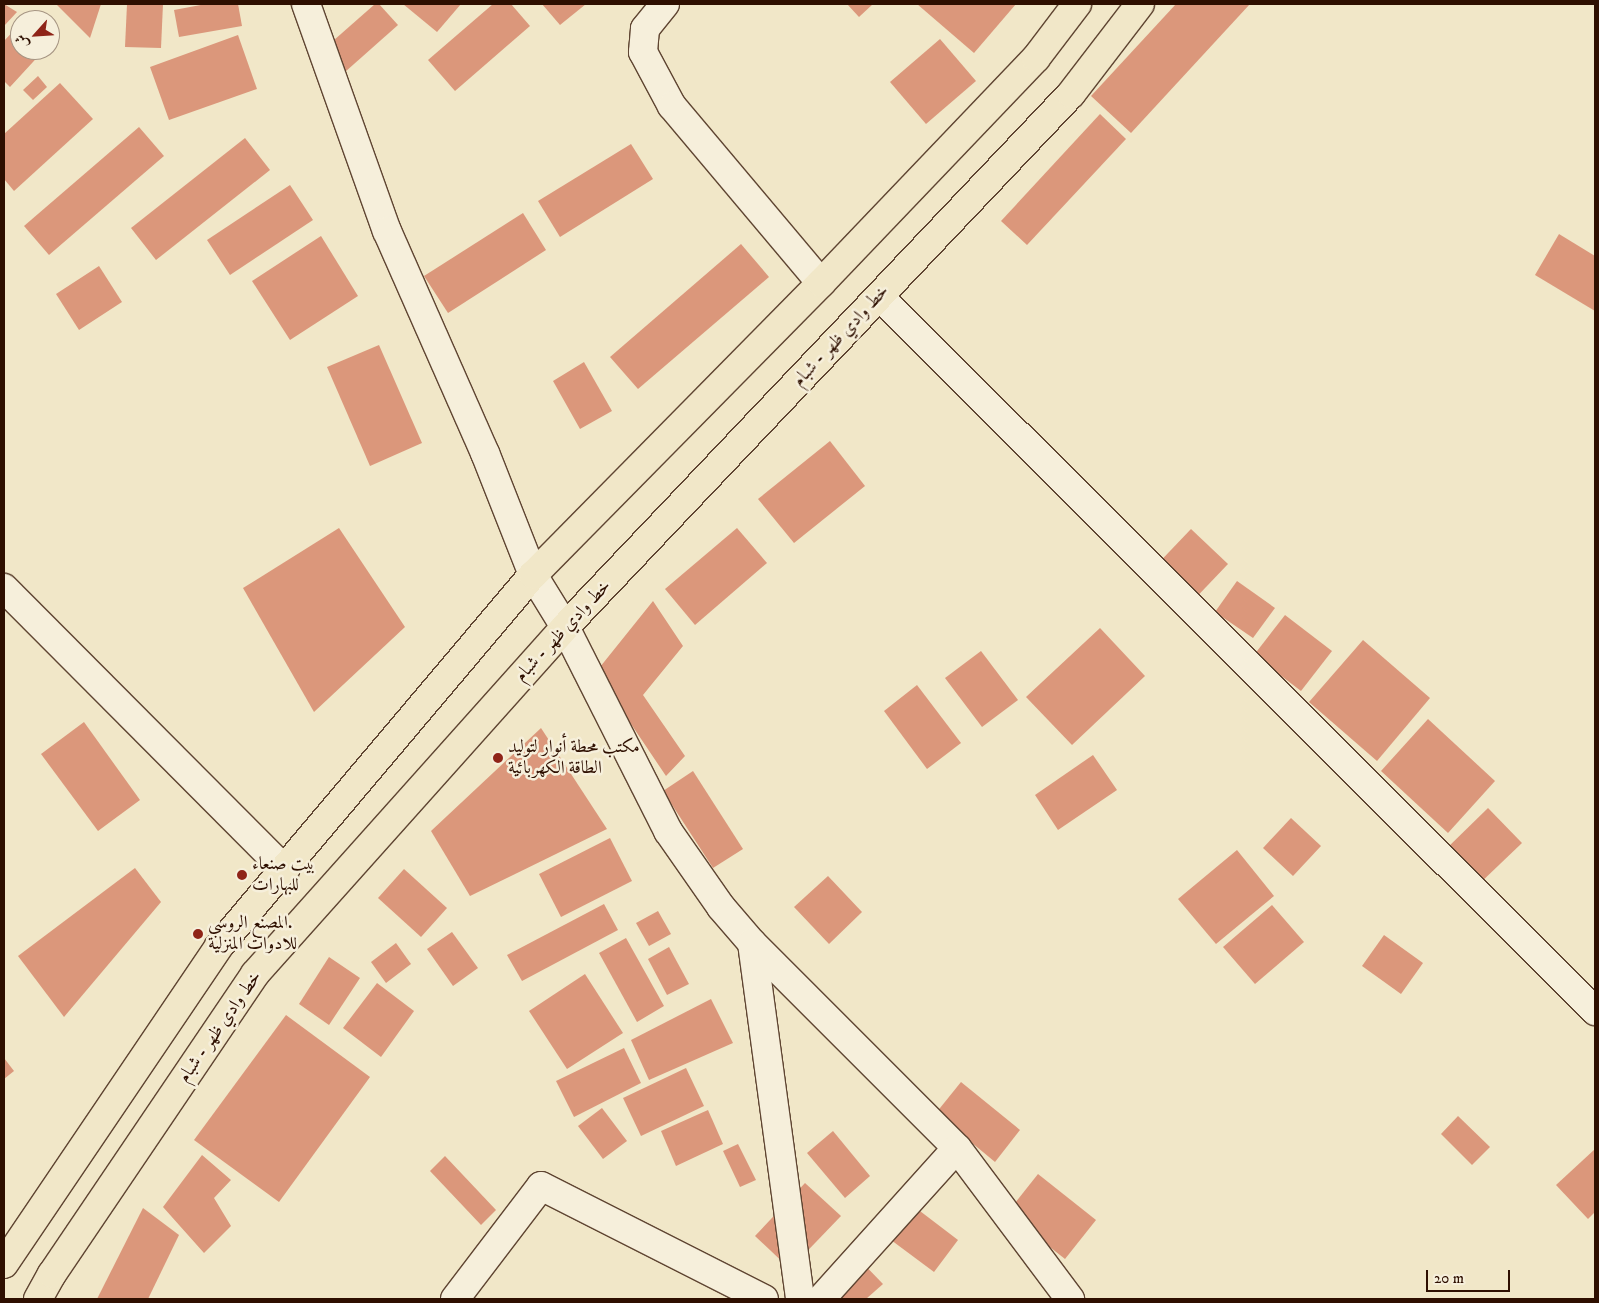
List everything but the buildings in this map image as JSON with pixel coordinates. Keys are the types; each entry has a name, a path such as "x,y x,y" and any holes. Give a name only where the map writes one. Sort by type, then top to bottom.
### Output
{"main road":[{"path":"4,1264 219,946 533,575 821,283 1036,58 1077,4"},
{"name":"خط وادي ظهر - شبام","path":"38,1299 52,1274 255,974 564,627 1071,94 1140,4"}],"street":[{"path":"306,4 387,231 485,453 533,575 564,627 668,831 721,908 752,943 957,1148 1070,1299"},
{"path":"665,4 645,29 643,52 672,106 821,283"},
{"path":"878,296 1595,1011"},
{"path":"4,588 285,870"},
{"path":"752,943 800,1299"},
{"path":"821,1299 957,1148"},
{"path":"455,1299 541,1186 764,1299"}],"place":[{"name":"مكتب محطة أنوار لتوليد الطاقة الكهربائية","path":"498,758"},
{"name":"بيت صنعاء للبهارات","path":"242,875"},
{"name":"المصنع الروسي. للادوات المنزلية","path":"198,934"}]}
